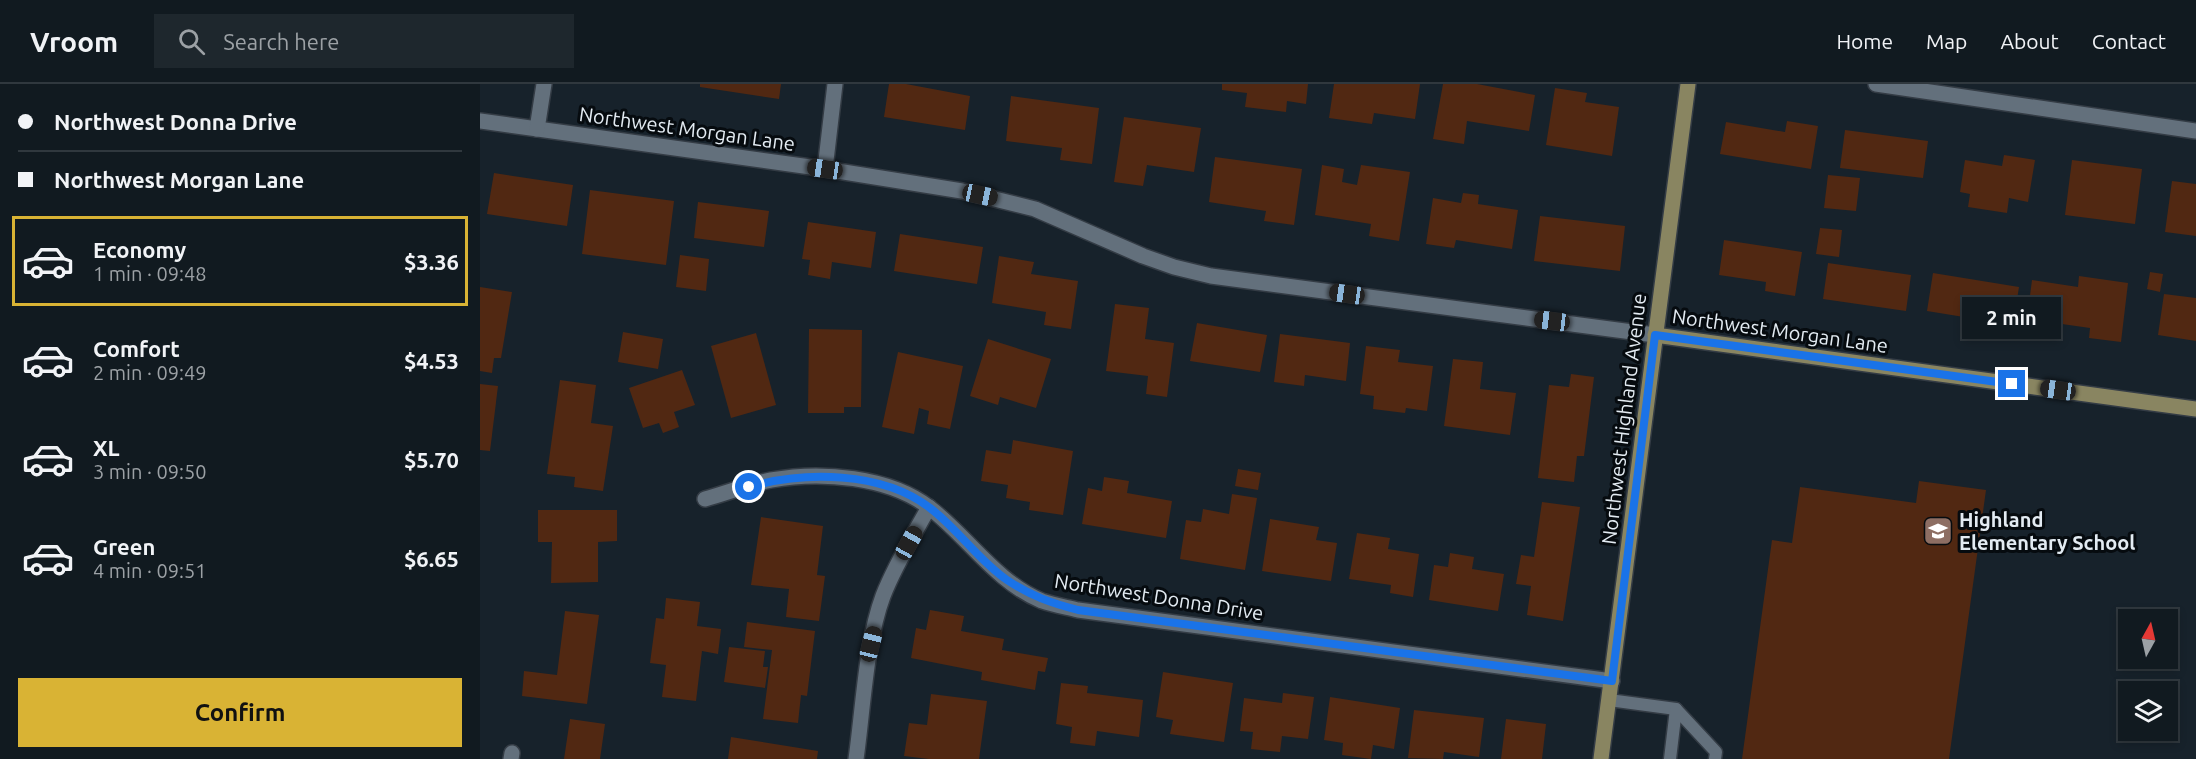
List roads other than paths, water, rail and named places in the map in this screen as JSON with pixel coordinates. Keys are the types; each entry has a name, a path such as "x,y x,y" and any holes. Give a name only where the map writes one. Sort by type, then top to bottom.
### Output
{"main road":[{"name":"Northwest Highland Avenue","path":"1601,759 1688,84"},
{"name":"Northwest Morgan Lane","path":"1655,335 2196,409"}],"street":[{"path":"537,129 544,84"},
{"path":"825,169 836,84"},
{"path":"1876,84 2196,131"},
{"name":"Northwest Morgan Lane","path":"480,121 825,169 997,199 1035,209 1143,256 1174,267 1211,276 1655,335"},
{"name":"Northwest Donna Drive","path":"705,499 771,480 822,476 858,479 897,490 929,507 1005,579 1042,600 1078,610 1612,681"},
{"path":"856,759 871,644 882,598 899,561 929,507"}],"lane":[{"path":"1610,700 1676,709 1716,752 1715,759"},
{"path":"1670,759 1676,709"}],"place":[{"name":"Highland Elementary School","path":"1938,531"}]}
